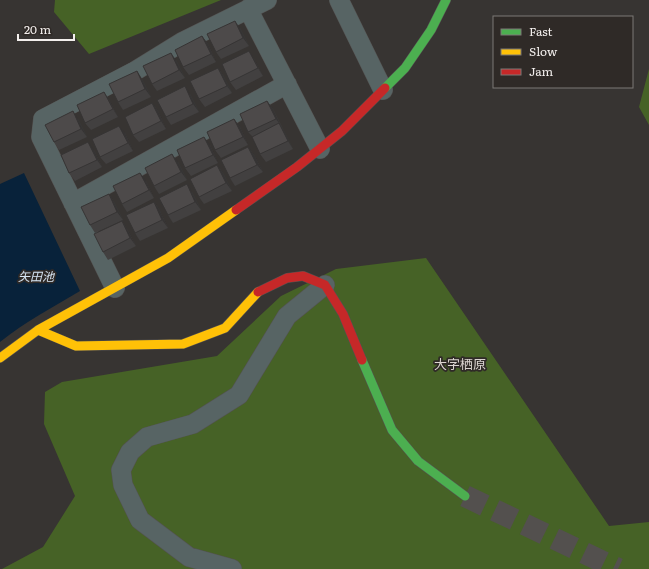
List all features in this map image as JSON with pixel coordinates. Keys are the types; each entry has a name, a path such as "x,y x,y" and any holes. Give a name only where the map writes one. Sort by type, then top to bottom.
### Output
{"street":[{"path":"115,288 41,137 43,120 135,71 182,42 267,0"},
{"path":"339,0 383,90"},
{"path":"0,358 38,330 168,258 297,167 320,149 342,131 405,68 431,30 446,0"},
{"path":"248,9 320,149"},
{"path":"73,203 287,84"},
{"path":"38,330 76,346 183,344 225,328 256,293 287,278 303,276 325,285 343,314 392,430 418,461 464,496"},
{"path":"232,569 189,557 140,520 123,485 121,470 130,452 147,438 193,424 240,395 287,316 325,285"}],"green space":[{"path":"55,0 221,0 89,54 54,12"},
{"path":"649,69 649,125 639,107"},
{"path":"426,258 609,526 649,522 649,569 2,569 43,547 75,496 44,424 45,392 62,382 217,356 281,296 336,269"}],"water":[{"name":"矢田池","path":"24,173 80,291 29,321 0,342 0,184"}],"building":[{"path":"235,21 243,38 216,52 207,34"},
{"path":"202,36 211,54 183,67 175,50"},
{"path":"249,51 258,68 230,82 222,64"},
{"path":"171,53 179,70 152,84 143,66"},
{"path":"218,68 227,86 199,99 190,81"},
{"path":"137,71 145,89 118,102 109,84"},
{"path":"185,86 193,104 166,117 157,100"},
{"path":"104,92 113,109 85,123 77,105"},
{"path":"267,101 276,119 248,132 240,114"},
{"path":"152,103 161,121 133,135 125,117"},
{"path":"73,111 81,129 54,142 45,125"},
{"path":"234,119 243,137 215,150 207,132"},
{"path":"279,123 288,141 260,154 252,137"},
{"path":"119,126 128,143 100,157 92,139"},
{"path":"204,137 213,155 185,168 177,150"},
{"path":"88,142 97,160 69,173 61,155"},
{"path":"248,147 257,165 230,178 221,160"},
{"path":"172,154 181,172 154,186 145,168"},
{"path":"217,165 226,183 199,197 190,179"},
{"path":"140,173 149,190 122,204 113,186"},
{"path":"187,184 195,202 168,215 159,198"},
{"path":"109,194 117,212 90,225 81,207"},
{"path":"154,202 162,220 135,233 126,215"},
{"path":"122,221 130,238 103,252 94,234"}],"tunnel":[{"path":"465,496 618,569"}],"traffic: fast":[{"path":"385,88 405,68 431,30 446,0"},
{"path":"362,360 392,430 418,461 465,496"}],"traffic: slow":[{"path":"0,358 38,330 168,258 236,210"},
{"path":"38,330 76,346 183,344 225,328 258,292"}],"traffic: jam":[{"path":"236,210 297,167 342,131 385,88"},
{"path":"258,292 287,278 303,276 325,285 343,314 362,360"}],"district":[{"name":"大字栖原","path":"460,364"}]}
